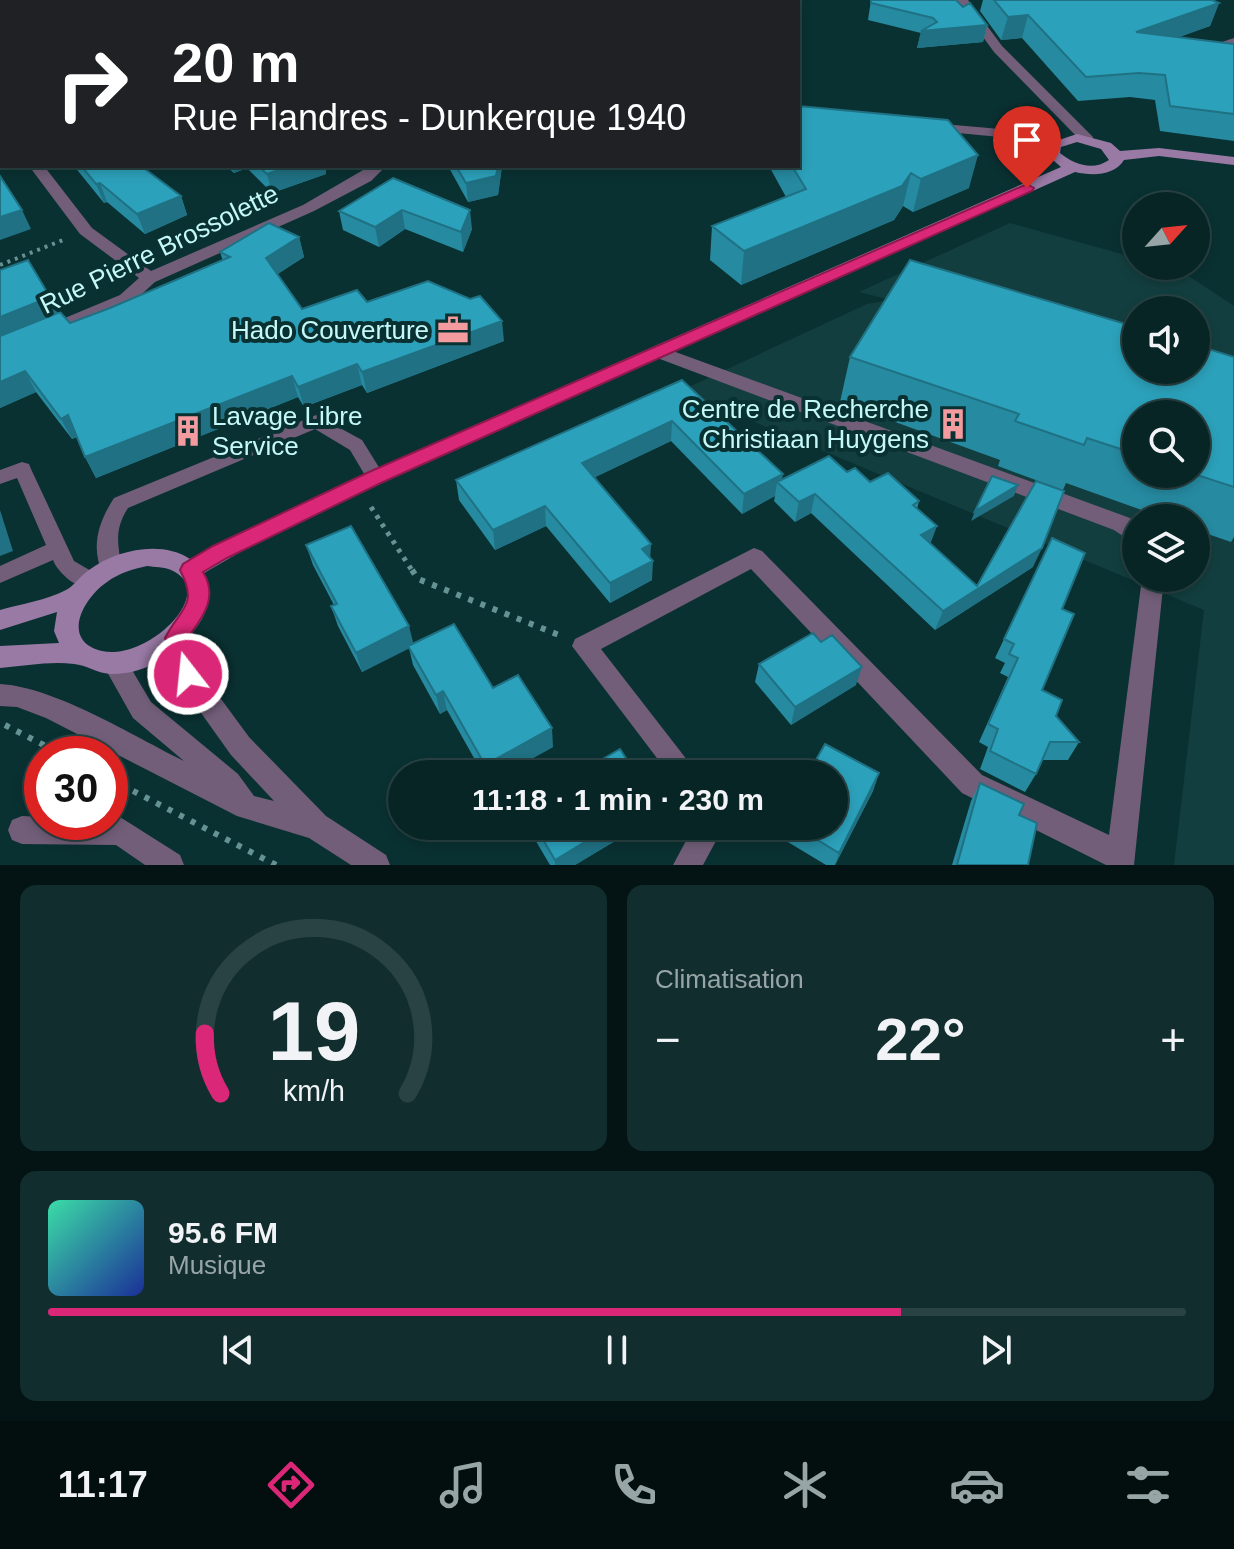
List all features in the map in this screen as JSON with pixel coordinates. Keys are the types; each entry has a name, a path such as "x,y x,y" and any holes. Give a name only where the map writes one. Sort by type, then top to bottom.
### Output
{"street":[{"path":"962,0 998,49 1088,140"},
{"path":"1234,42 1222,42 1216,46 1219,52 1234,58"},
{"path":"918,125 1000,133 1054,144 1067,139 1088,140 1106,146 1116,156"},
{"path":"1054,144 1052,149 1058,159 1074,167 1106,169 1113,166 1116,156"},
{"path":"1116,156 1159,152 1234,161"},
{"path":"190,570 234,545 366,482 1074,167"},
{"path":"38,168 86,231 149,278"},
{"name":"Rue Pierre Brossolette","path":"0,352 126,299 149,278 322,201 373,176 378,168"},
{"path":"659,352 1122,524"},
{"path":"674,760 584,646 754,557 972,784 1120,860 1151,592"},
{"path":"0,620 92,582 137,559 164,558 178,562 190,570 198,581 200,594 197,609 176,638 146,655 114,663 94,661 77,653 68,642 65,628 68,612 92,582"},
{"path":"176,638 188,674 240,746 316,826 376,865"},
{"path":"0,657 77,653"},
{"path":"114,663 142,710 229,783 247,807"},
{"path":"0,695 17,696 55,710 247,807 316,826"},
{"path":"22,830 120,831 170,865"},
{"path":"687,865 702,840"}],"lane":[{"path":"0,477 22,469 66,567 92,582 109,520 121,503 316,421 356,445 366,482"},
{"path":"0,575 58,549"}],"path":[{"path":"0,265 86,231"},
{"path":"366,482 418,579 584,646"},
{"path":"0,724 24,736"},
{"path":"128,788 276,865"}],"shaded area":[{"path":"1010,223 1122,254 1122,280 1195,280 1234,306 1234,865 1174,865 1204,610 1161,592 1210,592 1210,504 1122,504 1122,576 680,391 867,304 891,300 859,292"}],"building":[{"path":"871,0 956,0 963,7 970,3 987,25 921,31 937,22 933,18 871,3"},
{"path":"994,0 1212,0 1219,3 1136,32 1234,44 1234,114 1170,106 1165,75 1139,73 1086,77 1028,15 1008,17"},
{"path":"800,106 948,120 978,155 921,179 911,173 902,186 744,251 712,226 806,189 793,168 800,168"},
{"path":"83,168 144,168 181,196 137,214 100,183 96,184"},
{"path":"260,168 284,168 267,174"},
{"path":"457,168 498,168 496,176 466,183"},
{"path":"0,176 22,210 0,217"},
{"path":"393,178 470,210 461,232 402,210 375,227 339,211"},
{"path":"269,223 299,237 266,258 302,309 357,290 367,302 428,281 470,299 480,296 502,321 362,372 357,364 298,387 292,376 85,457 68,415 61,419 25,371 0,382 0,336 60,312 70,323 110,308 230,257 220,252"},
{"path":"28,260 50,297 0,317 0,270"},
{"path":"910,260 1122,323 1122,384 1210,384 1210,349 1234,357 1234,487 1210,479 1210,400 1122,400 1122,449 1087,438 1084,445 1015,421 1019,414 850,357"},
{"path":"682,380 783,474 744,494 672,421 582,463 651,544 642,549 653,561 610,583 545,506 493,530 456,480"},
{"path":"829,456 847,472 855,468 870,482 888,473 919,501 913,505 937,526 921,535 977,586 1036,481 1064,491 1042,548 943,611 815,494 799,502 777,482"},
{"path":"992,476 1018,485 975,511"},
{"path":"351,526 409,626 356,653 331,606 337,604 306,545"},
{"path":"1052,538 1085,553 1062,609 1074,614 1042,690 1062,700 1056,716 1079,742 1050,742 1036,774 990,751 998,729 988,724 1018,658 1009,654 1014,644 1004,639"},
{"path":"454,624 493,688 518,675 552,728 494,760 482,760 443,691 436,695 408,646"},
{"path":"813,633 821,642 832,635 862,667 795,707 759,664"},
{"path":"825,744 879,773 848,835 848,760 816,760"},
{"path":"620,749 627,760 601,760"},
{"path":"980,783 1024,804 1019,815 1037,823 1028,865 957,865"},
{"path":"543,840 588,840 555,860"},
{"path":"818,840 846,840 839,853"}],"place":[{"name":"Hado Couverture","path":"453,330"},
{"name":"Centre de Recherche Christiaan Huygens","path":"953,424"},
{"name":"Lavage Libre Service","path":"188,431"}],"route":[{"path":"188,674 176,638 197,609 200,594 198,581 190,570 220,552 376,477 1027,188"}]}
